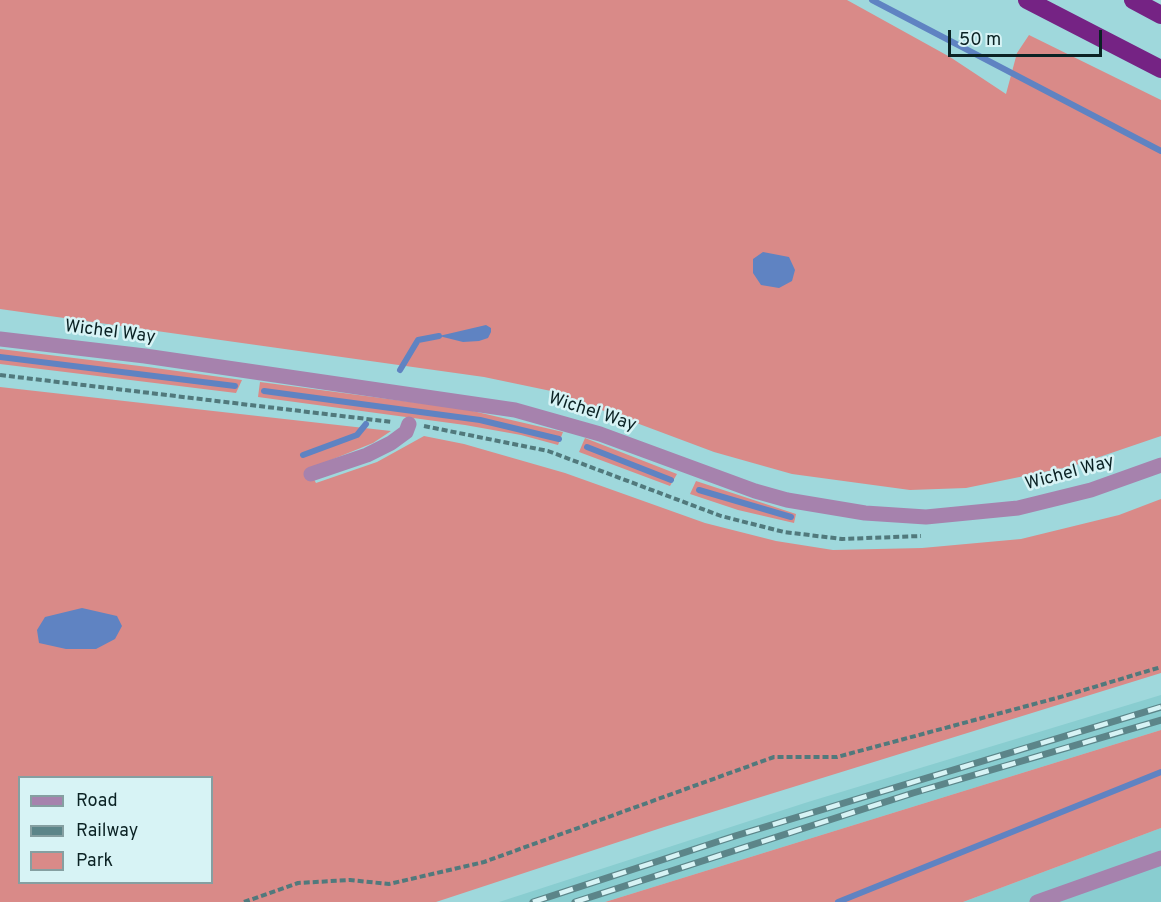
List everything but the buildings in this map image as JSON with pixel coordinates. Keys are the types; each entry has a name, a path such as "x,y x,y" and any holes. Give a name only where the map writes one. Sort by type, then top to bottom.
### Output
{"highway":[{"path":"1027,0 1161,69"},
{"path":"1133,0 1161,15"}],"street":[{"name":"Wichel Way","path":"0,339 145,356 492,405 550,418 600,434 755,491 787,500 865,513 926,517 1018,508 1091,490 1161,465"},
{"path":"311,474 367,455 391,443 401,437 409,424"},
{"path":"1036,902 1161,858"}],"path":[{"path":"0,375 409,424 548,451 721,516 784,532 842,539 925,536"},
{"path":"244,902 298,883 350,880 389,884 484,862 774,757 837,757 1064,696 1161,667"}],"shaded area":[{"path":"1161,695 1161,730 605,902 499,902 808,802"},
{"path":"1161,828 1161,902 963,902"}],"green space":[{"path":"0,0 847,0 950,57 1006,94 1017,53 1029,35 1161,100 1161,436 1073,466 966,488 910,490 792,474 714,452 551,391 484,377 0,309"},
{"path":"0,349 242,380 236,393 0,364"},
{"path":"260,382 464,409 563,432 558,445 521,435 465,425 258,397"},
{"path":"0,387 391,431 373,443 311,468 311,474 316,483 377,462 424,436 464,444 565,473 705,523 776,541 833,550 922,548 1021,539 1119,515 1161,499 1161,673 664,827 436,902 0,902"},
{"path":"585,438 677,474 670,486 579,452"},
{"path":"696,481 796,514 794,523 738,510 690,494"},
{"path":"1161,730 1161,828 963,902 605,902"}],"water":[{"path":"763,252 789,257 795,270 792,281 779,288 761,285 753,273 753,259"},
{"path":"486,325 491,328 491,332 488,338 479,341 463,342 439,336"},
{"path":"82,608 117,616 122,626 115,639 96,649 66,649 39,643 37,630 45,617"}],"waterway":[{"path":"872,0 1161,151"},
{"path":"400,370 418,340 439,336"},
{"path":"0,357 235,386"},
{"path":"264,391 480,420 559,439"},
{"path":"303,455 357,435 366,424"},
{"path":"587,447 671,480"},
{"path":"699,490 791,517"},
{"path":"838,902 1161,772"}],"railway":[{"path":"533,902 735,836 1161,707"},
{"path":"575,902 913,793 1161,720"}]}
